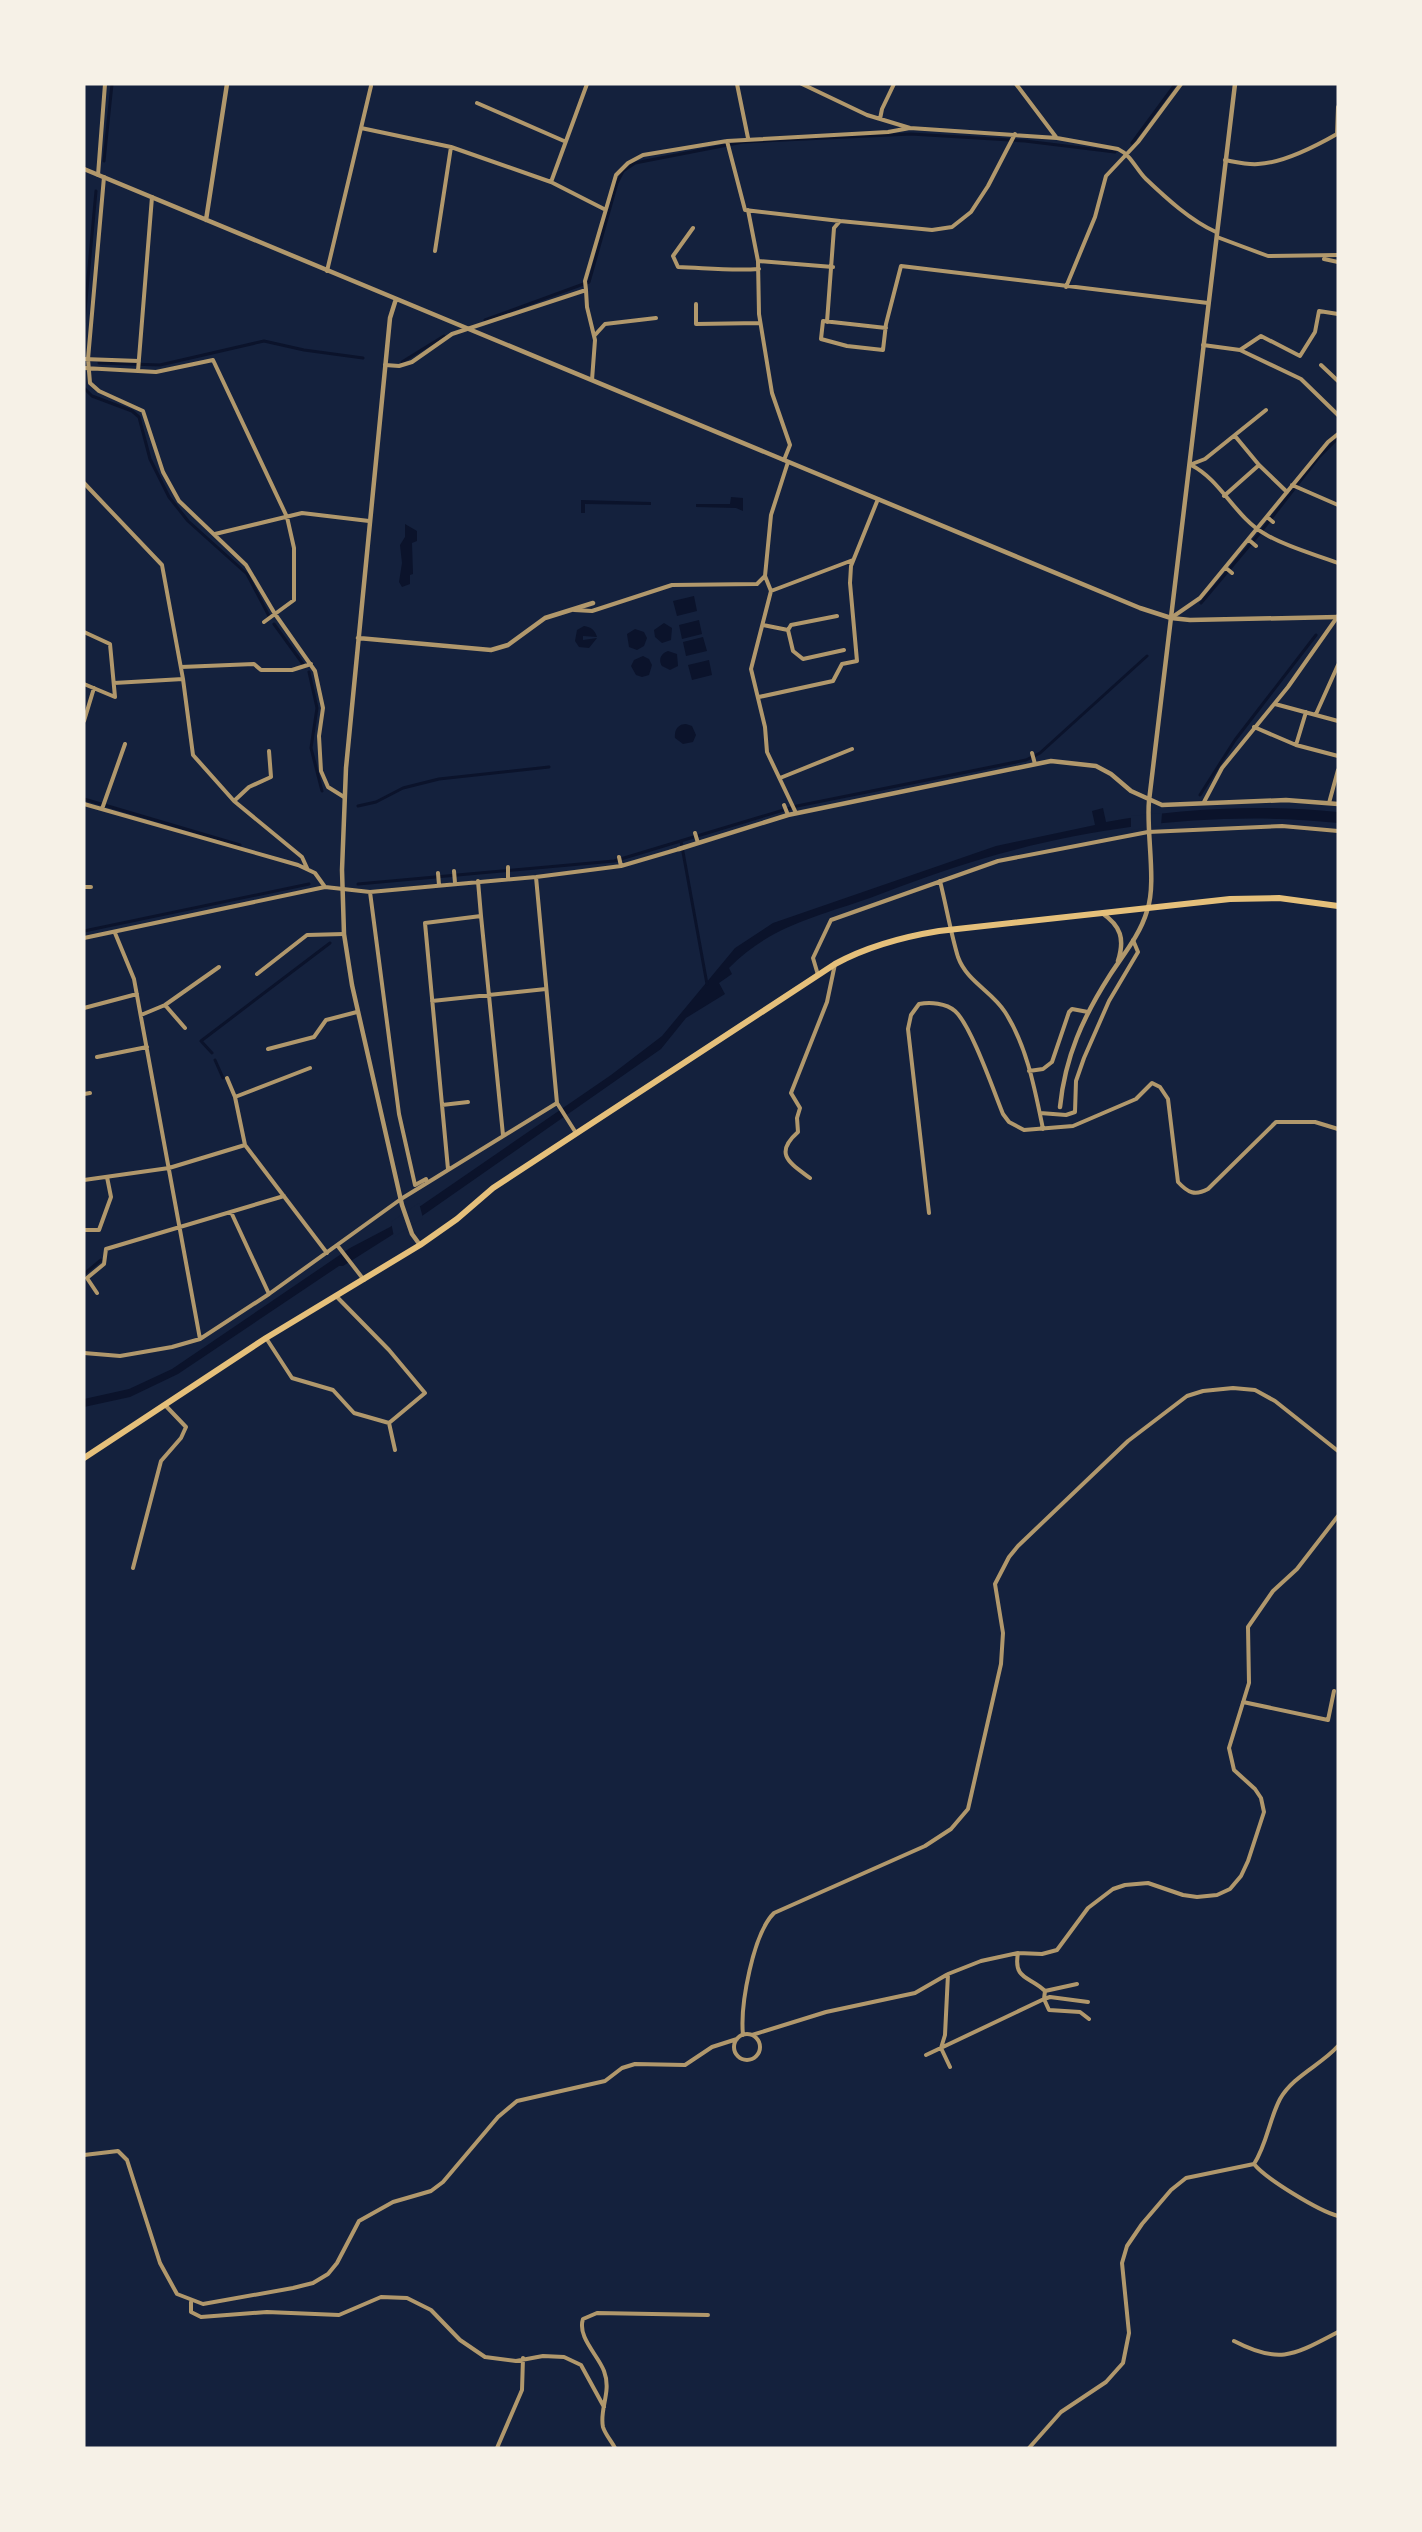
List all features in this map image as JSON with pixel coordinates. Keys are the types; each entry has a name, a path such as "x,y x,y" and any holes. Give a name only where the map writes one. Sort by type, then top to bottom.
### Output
{"main road":[{"path":"84,1458 266,1338 420,1245 457,1219 493,1188 835,964 893,940 953,930 1230,899 1279,898 1338,906"}],"street":[{"path":"98,175 105,84"},
{"path":"206,220 227,84"},
{"path":"550,182 587,84"},
{"path":"738,84 748,138"},
{"path":"804,84 880,120 910,128 1014,138 1057,138 1087,142 1126,152 1144,177 1216,235 1263,255 1320,257 1338,255"},
{"path":"880,120 882,109 894,84"},
{"path":"1016,84 1057,138"},
{"path":"1066,287 1095,217 1106,176 1126,152 1138,142 1182,84"},
{"path":"1060,1107 1068,1058 1088,1012 1133,940 1149,908 1149,801 1235,84"},
{"path":"327,271 371,86"},
{"path":"477,103 564,141"},
{"path":"1225,160 1259,164 1280,159 1324,141 1337,134 1338,107"},
{"path":"361,128 451,147 550,182 604,209"},
{"path":"592,380 594,335 587,307 585,285 604,209 616,175 628,163 644,155 748,138 888,132 910,128"},
{"path":"728,143 745,210 932,230 952,227 971,212 1014,138"},
{"path":"435,251 451,147"},
{"path":"84,169 1140,608 1171,618 1338,617"},
{"path":"104,177 86,359 90,383 99,391 143,411 163,472 179,501 246,565 275,614 311,664 323,708 319,736 321,771 328,787 344,797"},
{"path":"139,366 152,197"},
{"path":"748,210 759,269 760,323 774,403 790,445 771,515 765,576 771,591 751,669 759,698 767,752 794,809"},
{"path":"827,322 833,267 834,228 840,221"},
{"path":"693,228 673,256 678,267 715,268 725,271 759,269"},
{"path":"1320,257 1338,262"},
{"path":"758,261 833,267"},
{"path":"886,328 823,321 821,339 847,346 883,350 901,266 1208,303"},
{"path":"385,365 412,363 433,346 467,329 585,285"},
{"path":"396,299 390,318 358,638 344,797 342,889 344,934 357,1012 401,1202 412,1234 420,1245"},
{"path":"696,304 696,324 760,323"},
{"path":"1240,350 1261,336 1300,356 1315,332 1319,311 1338,314"},
{"path":"594,335 605,324 656,318"},
{"path":"1203,345 1240,350 1300,379 1338,415"},
{"path":"86,359 139,366 156,372 213,360 287,517 294,548 294,600 264,622"},
{"path":"1321,364 1337,379"},
{"path":"86,368 139,366"},
{"path":"1191,465 1205,459 1266,410"},
{"path":"1171,618 1194,604 1229,571 1253,543 1287,492 1294,487 1328,442 1338,434"},
{"path":"1235,436 1259,465 1287,492"},
{"path":"1191,465 1201,470 1260,531 1338,563"},
{"path":"1224,496 1259,465"},
{"path":"84,483 162,565 181,667 193,755 234,801 302,857 307,868"},
{"path":"1294,487 1338,505"},
{"path":"759,698 833,681 842,664 857,661 850,583 853,560 878,499"},
{"path":"215,534 302,513 369,521"},
{"path":"771,591 853,560"},
{"path":"573,610 592,611 672,585 749,585 757,584 765,576"},
{"path":"358,638 490,650 508,645 545,618 593,603"},
{"path":"837,616 791,625 788,630 793,651 803,659 844,650"},
{"path":"1204,802 1222,768 1275,704 1338,617"},
{"path":"763,625 788,630"},
{"path":"84,632 110,644 115,698 84,684"},
{"path":"181,667 229,663 254,664 261,670 292,670 311,664"},
{"path":"1316,714 1338,665"},
{"path":"114,683 183,680"},
{"path":"84,721 94,688"},
{"path":"1275,704 1338,720"},
{"path":"1296,745 1306,711"},
{"path":"1254,727 1296,745 1338,756"},
{"path":"103,806 125,744"},
{"path":"780,778 852,749"},
{"path":"234,801 249,787 271,777 269,751"},
{"path":"1032,754 1035,762"},
{"path":"84,938 325,887 370,892 438,878 454,877 478,881 508,872 536,877 620,862 686,847 696,837 787,813 794,809 1035,762 1065,761 1096,766 1149,801 1167,805 1286,800 1338,804"},
{"path":"1329,803 1338,770"},
{"path":"84,804 103,806 307,868 315,873 325,887"},
{"path":"784,806 787,813"},
{"path":"818,975 813,958 831,920 998,861 1148,830 1282,826 1338,831"},
{"path":"536,877 558,1104 577,1134"},
{"path":"478,881 503,1135"},
{"path":"940,881 958,957 965,971 1005,1011 1029,1071 1044,1129"},
{"path":"84,887 91,887"},
{"path":"370,892 399,1114 415,1185 426,1179 427,1183"},
{"path":"1102,914 1117,926 1122,940 1116,966"},
{"path":"448,1169 424,924 481,916"},
{"path":"115,933 134,979 137,993 200,1339"},
{"path":"257,974 307,935 344,934"},
{"path":"1040,1113 1066,1115 1075,1112 1076,1082 1080,1067 1109,1001 1138,952 1133,940"},
{"path":"810,1178 789,1162 785,1151 788,1140 798,1132 797,1118 801,1108 791,1093 827,1002 835,964"},
{"path":"141,1015 165,1005 219,967"},
{"path":"432,1001 546,989"},
{"path":"84,1008 137,993"},
{"path":"929,1213 908,1029 911,1015 919,1004 931,1002 955,1011 970,1037 1009,1122 1024,1130 1073,1126 1136,1099 1152,1083 1160,1087 1168,1099 1178,1182 1186,1192 1199,1194 1227,1173 1276,1122 1315,1122 1338,1129"},
{"path":"165,1005 185,1028"},
{"path":"1029,1071 1043,1069 1052,1062 1069,1012 1072,1009 1088,1012"},
{"path":"268,1049 314,1037 326,1020 357,1012"},
{"path":"97,1057 147,1047"},
{"path":"235,1097 310,1068"},
{"path":"227,1078 235,1097 244,1144 327,1252"},
{"path":"84,1094 90,1093"},
{"path":"442,1105 468,1102"},
{"path":"84,1353 120,1356 149,1352 200,1339 327,1252 339,1247 448,1169 558,1104"},
{"path":"84,1180 169,1168 244,1144"},
{"path":"84,1230 99,1230 111,1197 107,1178"},
{"path":"97,1293 87,1278 104,1264 106,1249 284,1196"},
{"path":"231,1212 268,1294"},
{"path":"339,1247 364,1280"},
{"path":"337,1296 425,1393 389,1423"},
{"path":"266,1338 292,1378 333,1390 354,1413 389,1423"},
{"path":"743,2035 745,1995 764,1922 774,1913 795,1902 925,1846 951,1828 968,1809 1001,1664 1003,1633 995,1584 1009,1557 1035,1528 1128,1442 1187,1396 1203,1391 1222,1388 1255,1390 1280,1405 1338,1451"},
{"path":"133,1568 161,1461 181,1438 186,1427 165,1405"},
{"path":"389,1423 396,1450"},
{"path":"84,2155 118,2151 127,2160 160,2263 177,2294 203,2304 293,2288 313,2283 328,2274 337,2263 359,2221 393,2202 416,2197 437,2186 498,2117 518,2102 605,2081 634,2064 685,2065 712,2047 743,2035 752,2035 826,2013 915,1993 948,1974 981,1961 1018,1953 1042,1954 1057,1950 1088,1908 1113,1889 1125,1885 1148,1883 1182,1895 1197,1897 1217,1895 1230,1889 1241,1876 1248,1861 1264,1812 1261,1798 1234,1770 1230,1760 1229,1748 1243,1702 1250,1664 1248,1627 1273,1591 1297,1569 1338,1516"},
{"path":"1243,1702 1328,1720 1334,1691"},
{"path":"1018,1953 1016,1966 1020,1974 1046,1991 1077,1984"},
{"path":"948,1974 945,2034 941,2048 950,2067"},
{"path":"1046,1991 1044,1999 1049,2010 1080,2012 1089,2019"},
{"path":"926,2055 1050,1997 1088,2002"},
{"path":"737,2039 735,2047 737,2054 744,2059 752,2058 760,2047 752,2035"},
{"path":"1029,2448 1061,2412 1106,2382 1123,2362 1129,2333 1122,2263 1127,2246 1142,2224 1171,2190 1186,2178 1254,2164 1261,2154 1281,2097 1298,2078 1338,2046"},
{"path":"1254,2164 1262,2174 1325,2212 1338,2216"},
{"path":"192,2301 191,2312 201,2317 267,2312 339,2316 381,2297 407,2298 431,2310 460,2340 485,2357 497,2361 564,2357 581,2365 604,2407"},
{"path":"615,2448 603,2427 608,2385 603,2369 581,2325 583,2319 597,2313 708,2315"},
{"path":"1233,2341 1272,2357 1301,2352 1338,2332"},
{"path":"497,2448 522,2390 523,2358"}],"water":[{"path":"731,497 743,498 743,511 736,508 696,507 696,504 730,504"},
{"path":"581,500 651,502 651,505 585,504 585,513 581,513"},
{"path":"405,524 417,531 417,541 412,543 413,574 410,575 410,584 402,587 399,582 402,563 400,545 405,537"},
{"path":"694,596 697,611 677,616 673,601"},
{"path":"699,620 702,634 682,639 679,625"},
{"path":"664,623 672,628 671,640 662,643 655,637 654,630"},
{"path":"584,626 592,629 597,637 583,636 583,640 597,638 589,648 579,647 575,641 577,630"},
{"path":"635,629 644,632 647,638 644,646 637,650 629,647 627,634"},
{"path":"703,637 707,651 686,656 683,642"},
{"path":"668,651 677,654 678,666 670,670 662,666 660,661 662,655"},
{"path":"643,656 649,659 652,665 649,675 642,677 636,675 631,666 634,660"},
{"path":"709,660 712,675 692,680 688,665"},
{"path":"686,724 692,726 696,735 693,742 683,744 675,738 675,732 679,726"},
{"path":"1103,808 1106,822 1163,813 1280,808 1338,812 1338,823 1296,820 1210,820 1124,828 1082,835 999,854 934,874 812,917 777,932 729,968 732,974 719,983 725,994 686,1018 661,1049 422,1216 343,1266 339,1266 178,1374 130,1397 84,1407 84,1399 129,1389 172,1369 350,1248 390,1227 611,1075 662,1036 735,948 773,923 996,846 1095,825 1092,811"}],"pier":[{"path":"1162,813 1161,826 1131,830 1131,816"},
{"path":"419,1203 423,1218 394,1237 391,1222"}],"waterway":[{"path":"104,161 112,84"},
{"path":"1132,143 1174,86"},
{"path":"485,320 589,282 617,183 623,171 635,163 743,142 911,134 1025,141 1115,152"},
{"path":"84,322 96,191"},
{"path":"402,362 444,336"},
{"path":"99,363 160,365 264,341 304,350 363,358"},
{"path":"84,388 92,396 132,411 139,417 150,459 169,497 188,521 247,574 269,616"},
{"path":"1201,603 1259,534 1318,458 1338,438"},
{"path":"274,624 303,664"},
{"path":"1200,795 1235,740 1316,635"},
{"path":"358,884 614,861 797,806 1026,760 1040,753 1147,656"},
{"path":"309,672 317,708 311,748 322,791"},
{"path":"358,806 376,802 403,788 439,779 549,767"},
{"path":"84,799 240,845"},
{"path":"681,841 707,984"},
{"path":"84,931 309,884"},
{"path":"212,1053 201,1041 330,943"},
{"path":"215,1060 223,1078"},
{"path":"84,1274 101,1260"}]}
